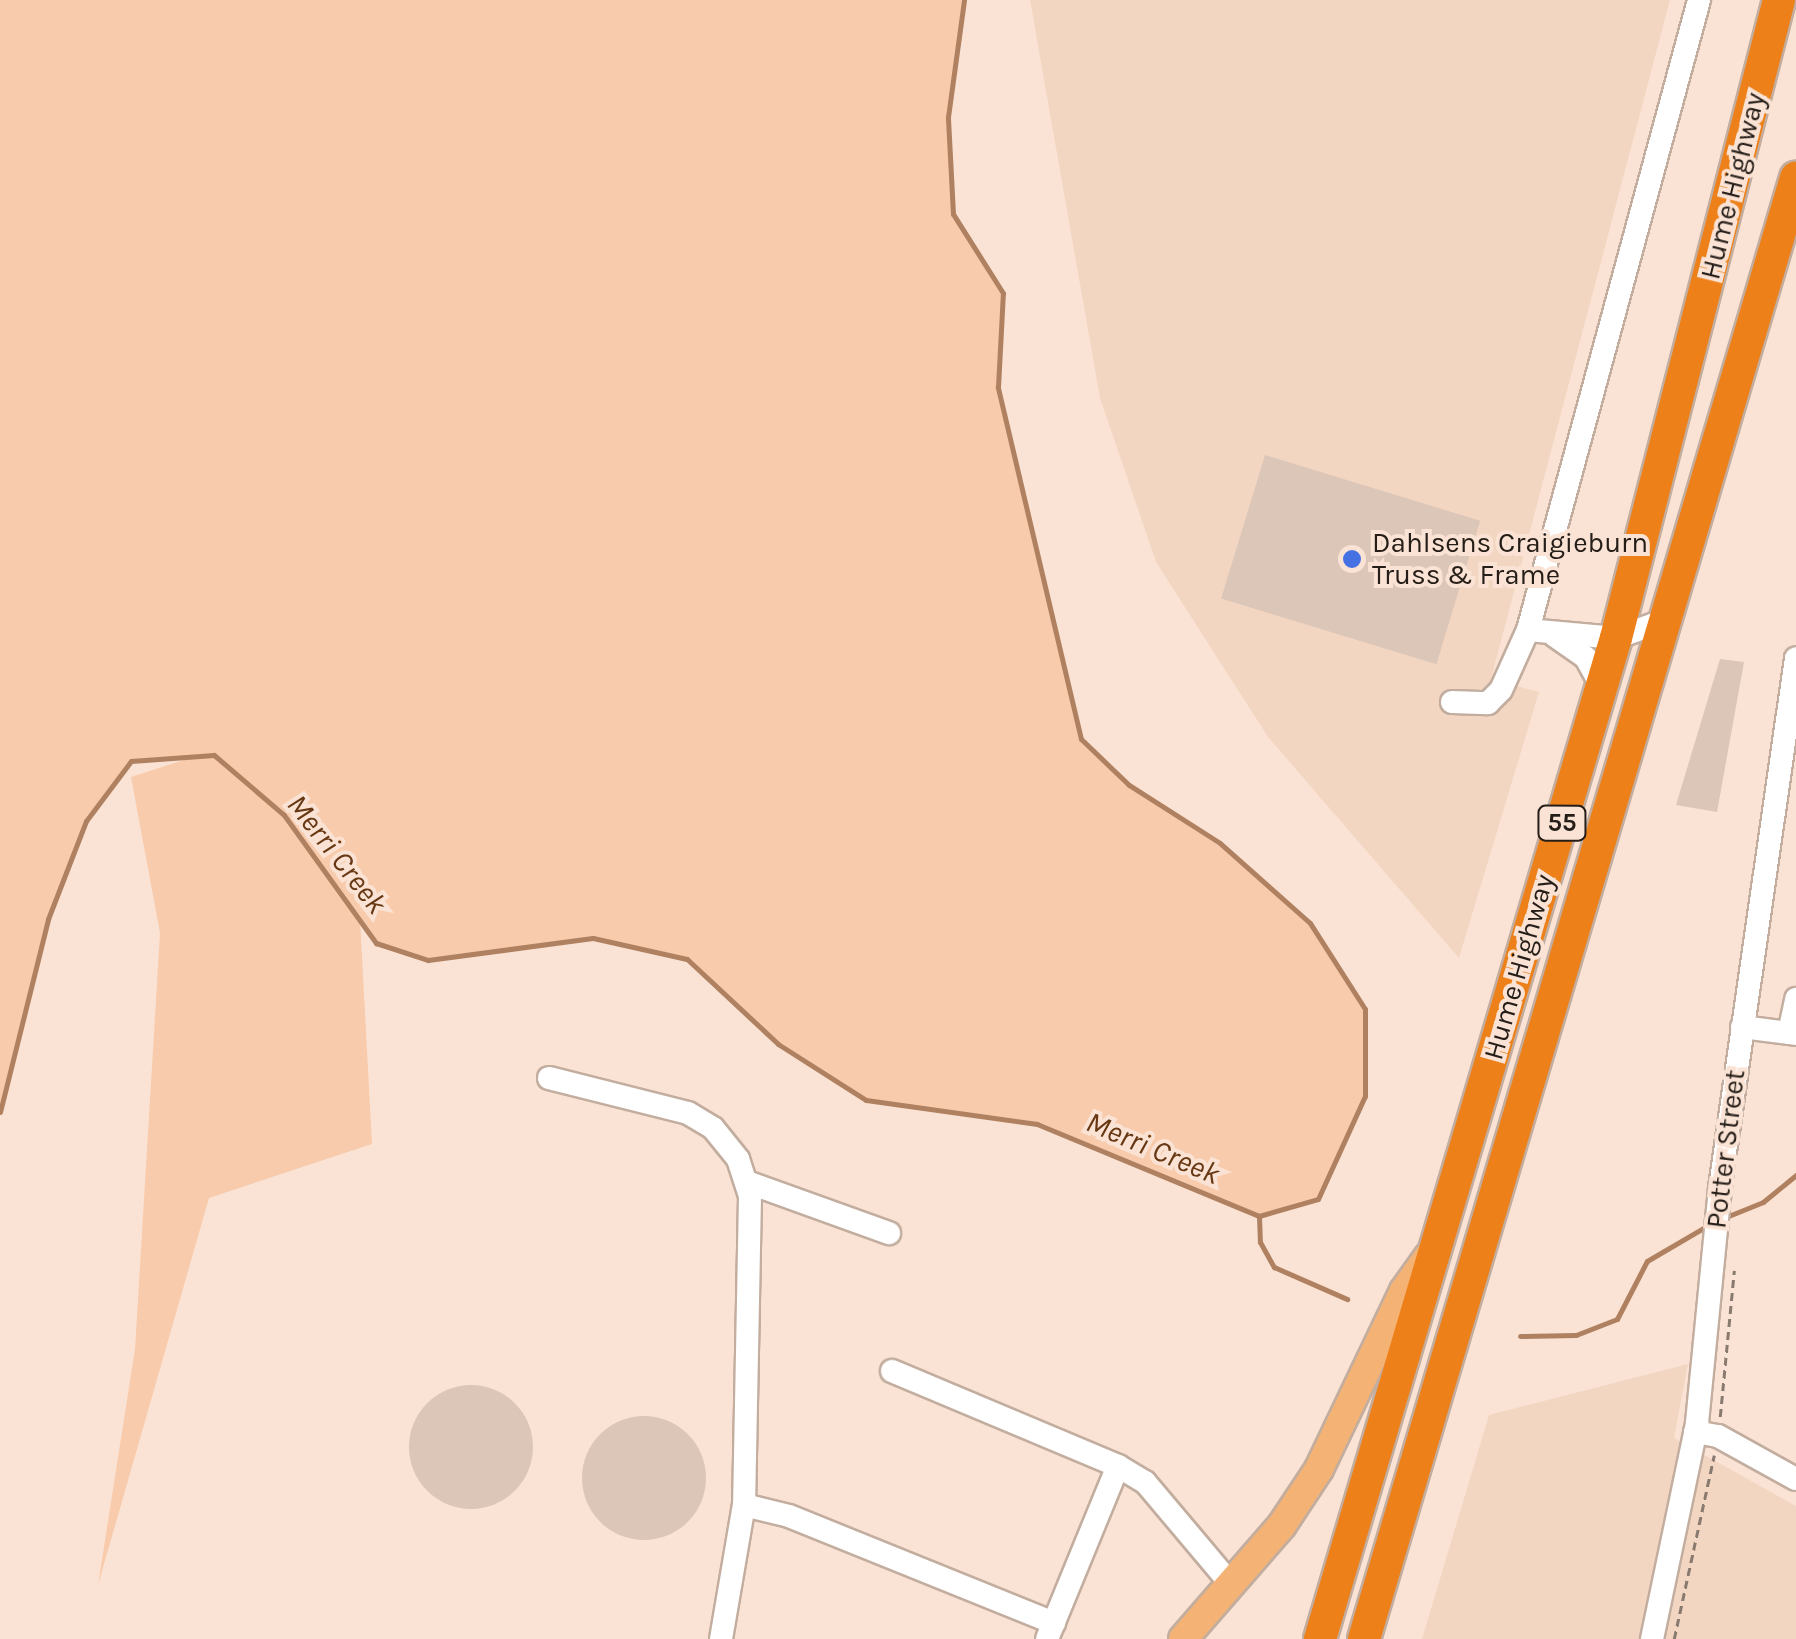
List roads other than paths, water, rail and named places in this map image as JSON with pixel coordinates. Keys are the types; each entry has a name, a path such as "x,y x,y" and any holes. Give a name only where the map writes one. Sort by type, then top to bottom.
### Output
{"highway":[{"name":"Hume Highway","path":"1320,1639 1602,688 1779,0"},
{"name":"Hume Highway","path":"1364,1639 1796,178"}],"main road":[{"path":"1183,1639 1282,1525 1329,1452 1404,1291 1438,1242"}],"street":[{"path":"1452,702 1488,703 1501,690 1528,630 1699,0"},
{"path":"1528,630 1616,638 1668,620"},
{"path":"1552,634 1586,658 1602,688"},
{"name":"Potter Street","path":"1652,1639 1707,1434 1715,1230 1742,1027 1784,816 1796,658"},
{"path":"1742,1027 1793,1034 1796,999"},
{"path":"549,1078 700,1118 729,1144 747,1182 744,1506 721,1639"},
{"path":"747,1182 889,1233"},
{"path":"892,1372 1118,1466 1145,1482 1230,1584"},
{"path":"1707,1434 1796,1479"},
{"path":"744,1506 789,1516 1051,1631 1118,1466"}],"waterway":[{"name":"Merri Creek","path":"0,1112 48,919 86,821 131,761 214,755 284,815 376,943 428,960 593,938 687,959 778,1044 866,1100 1037,1124 1259,1216 1318,1199 1365,1096 1365,1009 1310,923 1220,843 1129,785 1081,739 998,387 1003,293 953,214 948,117 964,0"},
{"path":"1726,1217 1763,1202 1796,1175"},
{"path":"1259,1216 1260,1242 1274,1267 1347,1299"},
{"path":"1520,1336 1576,1335 1617,1319 1647,1261 1707,1226"}],"place":[{"name":"Dahlsens Craigieburn Truss & Frame","path":"1352,559"}]}
